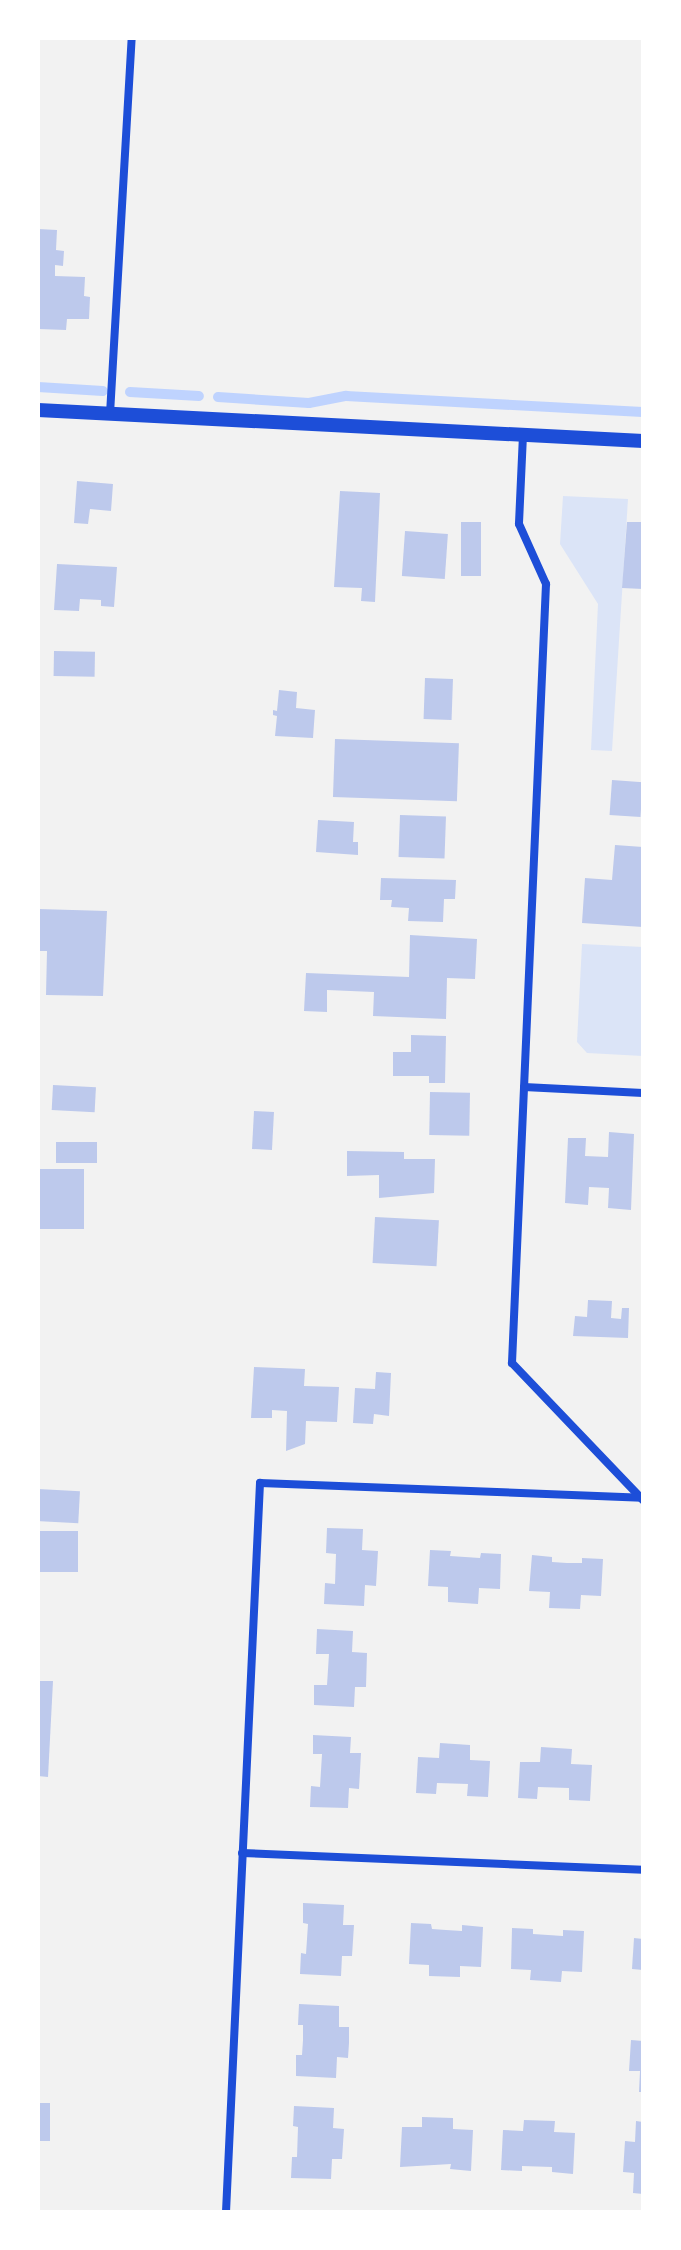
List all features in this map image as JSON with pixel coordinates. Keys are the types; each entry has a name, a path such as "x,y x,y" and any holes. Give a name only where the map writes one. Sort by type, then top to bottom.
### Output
{"street":[{"path":"110,414 132,38"},
{"path":"38,410 643,441"},
{"path":"523,435 519,524 546,584 512,1363 642,1499"},
{"path":"524,1087 643,1093"},
{"path":"226,2212 260,1483 642,1499"},
{"path":"242,1853 643,1870"}],"shaded area":[{"path":"563,496 628,499 612,751 591,750 598,604 560,544"},
{"path":"582,944 643,947 643,1056 587,1053 577,1042"}],"building":[{"path":"38,229 57,230 56,250 64,251 63,266 55,265 55,276 85,277 84,296 90,297 89,319 67,319 66,330 38,329"},
{"path":"77,481 113,484 111,511 90,509 88,524 74,523"},
{"path":"340,491 380,493 375,602 361,601 362,588 334,587"},
{"path":"461,522 481,522 481,576 461,576"},
{"path":"627,522 643,522 643,589 622,588"},
{"path":"405,531 448,534 445,579 402,576"},
{"path":"57,564 117,567 114,607 101,606 101,600 80,599 79,611 54,610"},
{"path":"54,651 95,652 95,677 54,676"},
{"path":"425,678 453,679 452,720 424,719"},
{"path":"279,690 297,692 296,708 315,710 313,738 275,736 277,716 273,715 273,710 277,711"},
{"path":"335,739 459,743 457,801 333,797"},
{"path":"612,780 643,782 640,817 610,815"},
{"path":"400,815 446,817 445,859 399,857"},
{"path":"318,820 354,822 353,842 358,842 358,855 316,852"},
{"path":"615,845 643,847 643,927 582,923 585,878 612,880"},
{"path":"381,878 456,880 455,899 444,899 443,922 408,921 409,908 391,907 392,900 380,900"},
{"path":"38,909 107,911 103,996 46,995 47,951 38,951"},
{"path":"410,935 477,939 475,979 447,978 446,1019 373,1016 374,992 327,990 327,1012 304,1011 306,973 409,977"},
{"path":"411,1035 446,1036 445,1083 429,1083 429,1076 393,1076 393,1052 411,1052"},
{"path":"53,1085 96,1087 95,1112 52,1110"},
{"path":"430,1092 470,1093 469,1136 429,1135"},
{"path":"254,1111 274,1112 272,1150 252,1149"},
{"path":"609,1132 634,1134 631,1210 608,1208 609,1188 589,1187 588,1205 565,1203 568,1138 586,1138 585,1156 608,1157"},
{"path":"56,1142 97,1142 97,1163 56,1163"},
{"path":"347,1151 404,1152 404,1159 435,1159 434,1193 379,1198 379,1175 347,1176"},
{"path":"39,1169 84,1169 84,1229 39,1229"},
{"path":"375,1217 439,1220 437,1266 373,1263"},
{"path":"588,1300 612,1301 611,1318 621,1319 622,1308 629,1308 628,1338 573,1336 575,1316 587,1317"},
{"path":"254,1367 305,1369 304,1386 339,1387 337,1422 306,1421 305,1444 286,1451 287,1411 272,1410 272,1418 251,1418"},
{"path":"376,1372 391,1373 389,1416 374,1414 373,1424 353,1423 355,1388 375,1389"},
{"path":"38,1489 80,1491 78,1523 38,1521"},
{"path":"327,1528 363,1529 362,1550 378,1551 376,1586 365,1585 364,1606 324,1604 325,1583 335,1584 336,1554 326,1553"},
{"path":"38,1531 78,1531 78,1572 38,1572"},
{"path":"430,1550 451,1551 450,1556 480,1558 481,1553 501,1554 500,1589 479,1588 478,1604 448,1602 448,1587 428,1586"},
{"path":"532,1555 552,1557 552,1562 567,1563 582,1563 582,1558 603,1559 601,1596 581,1595 580,1609 549,1608 550,1592 529,1591"},
{"path":"317,1629 353,1631 352,1652 367,1653 366,1687 355,1687 354,1707 314,1705 314,1685 327,1685 329,1654 316,1654"},
{"path":"38,1681 53,1681 48,1777 38,1776"},
{"path":"313,1735 351,1737 350,1753 361,1753 359,1789 349,1788 348,1808 310,1807 311,1786 320,1787 322,1754 313,1754"},
{"path":"440,1743 470,1745 470,1760 490,1761 488,1797 467,1796 468,1784 437,1783 436,1794 416,1793 418,1757 439,1758"},
{"path":"541,1747 572,1749 571,1764 592,1765 590,1801 569,1800 569,1788 538,1787 537,1799 518,1798 520,1762 540,1762"},
{"path":"303,1903 344,1905 343,1925 354,1925 352,1956 342,1956 341,1976 300,1974 301,1953 306,1954 308,1924 303,1923"},
{"path":"411,1923 431,1924 432,1929 462,1931 462,1925 483,1927 481,1967 460,1966 460,1977 429,1976 429,1965 409,1964"},
{"path":"512,1928 533,1929 533,1934 563,1936 563,1930 584,1931 582,1972 562,1971 561,1982 530,1980 531,1970 511,1969"},
{"path":"634,1938 643,1939 643,1970 632,1969"},
{"path":"299,2004 339,2006 339,2027 349,2027 349,2043 348,2058 337,2057 336,2078 296,2076 296,2055 302,2055 303,2040 303,2025 298,2025"},
{"path":"631,2040 643,2041 643,2092 639,2092 640,2071 629,2071"},
{"path":"38,2103 50,2103 50,2141 38,2141"},
{"path":"294,2106 334,2108 333,2128 344,2129 342,2159 332,2159 331,2179 291,2178 292,2157 297,2157 298,2127 293,2126"},
{"path":"422,2117 453,2118 453,2129 473,2130 471,2171 450,2169 451,2164 400,2167 402,2127 422,2127"},
{"path":"524,2120 555,2121 554,2132 575,2133 573,2174 552,2172 552,2167 522,2166 522,2171 501,2170 503,2130 523,2131"},
{"path":"636,2121 643,2122 643,2194 633,2193 634,2173 623,2172 625,2141 635,2142"}],"waterway":[{"path":"38,387 103,391"},
{"path":"130,392 199,396"},
{"path":"218,397 309,403 346,396 643,412"}]}
